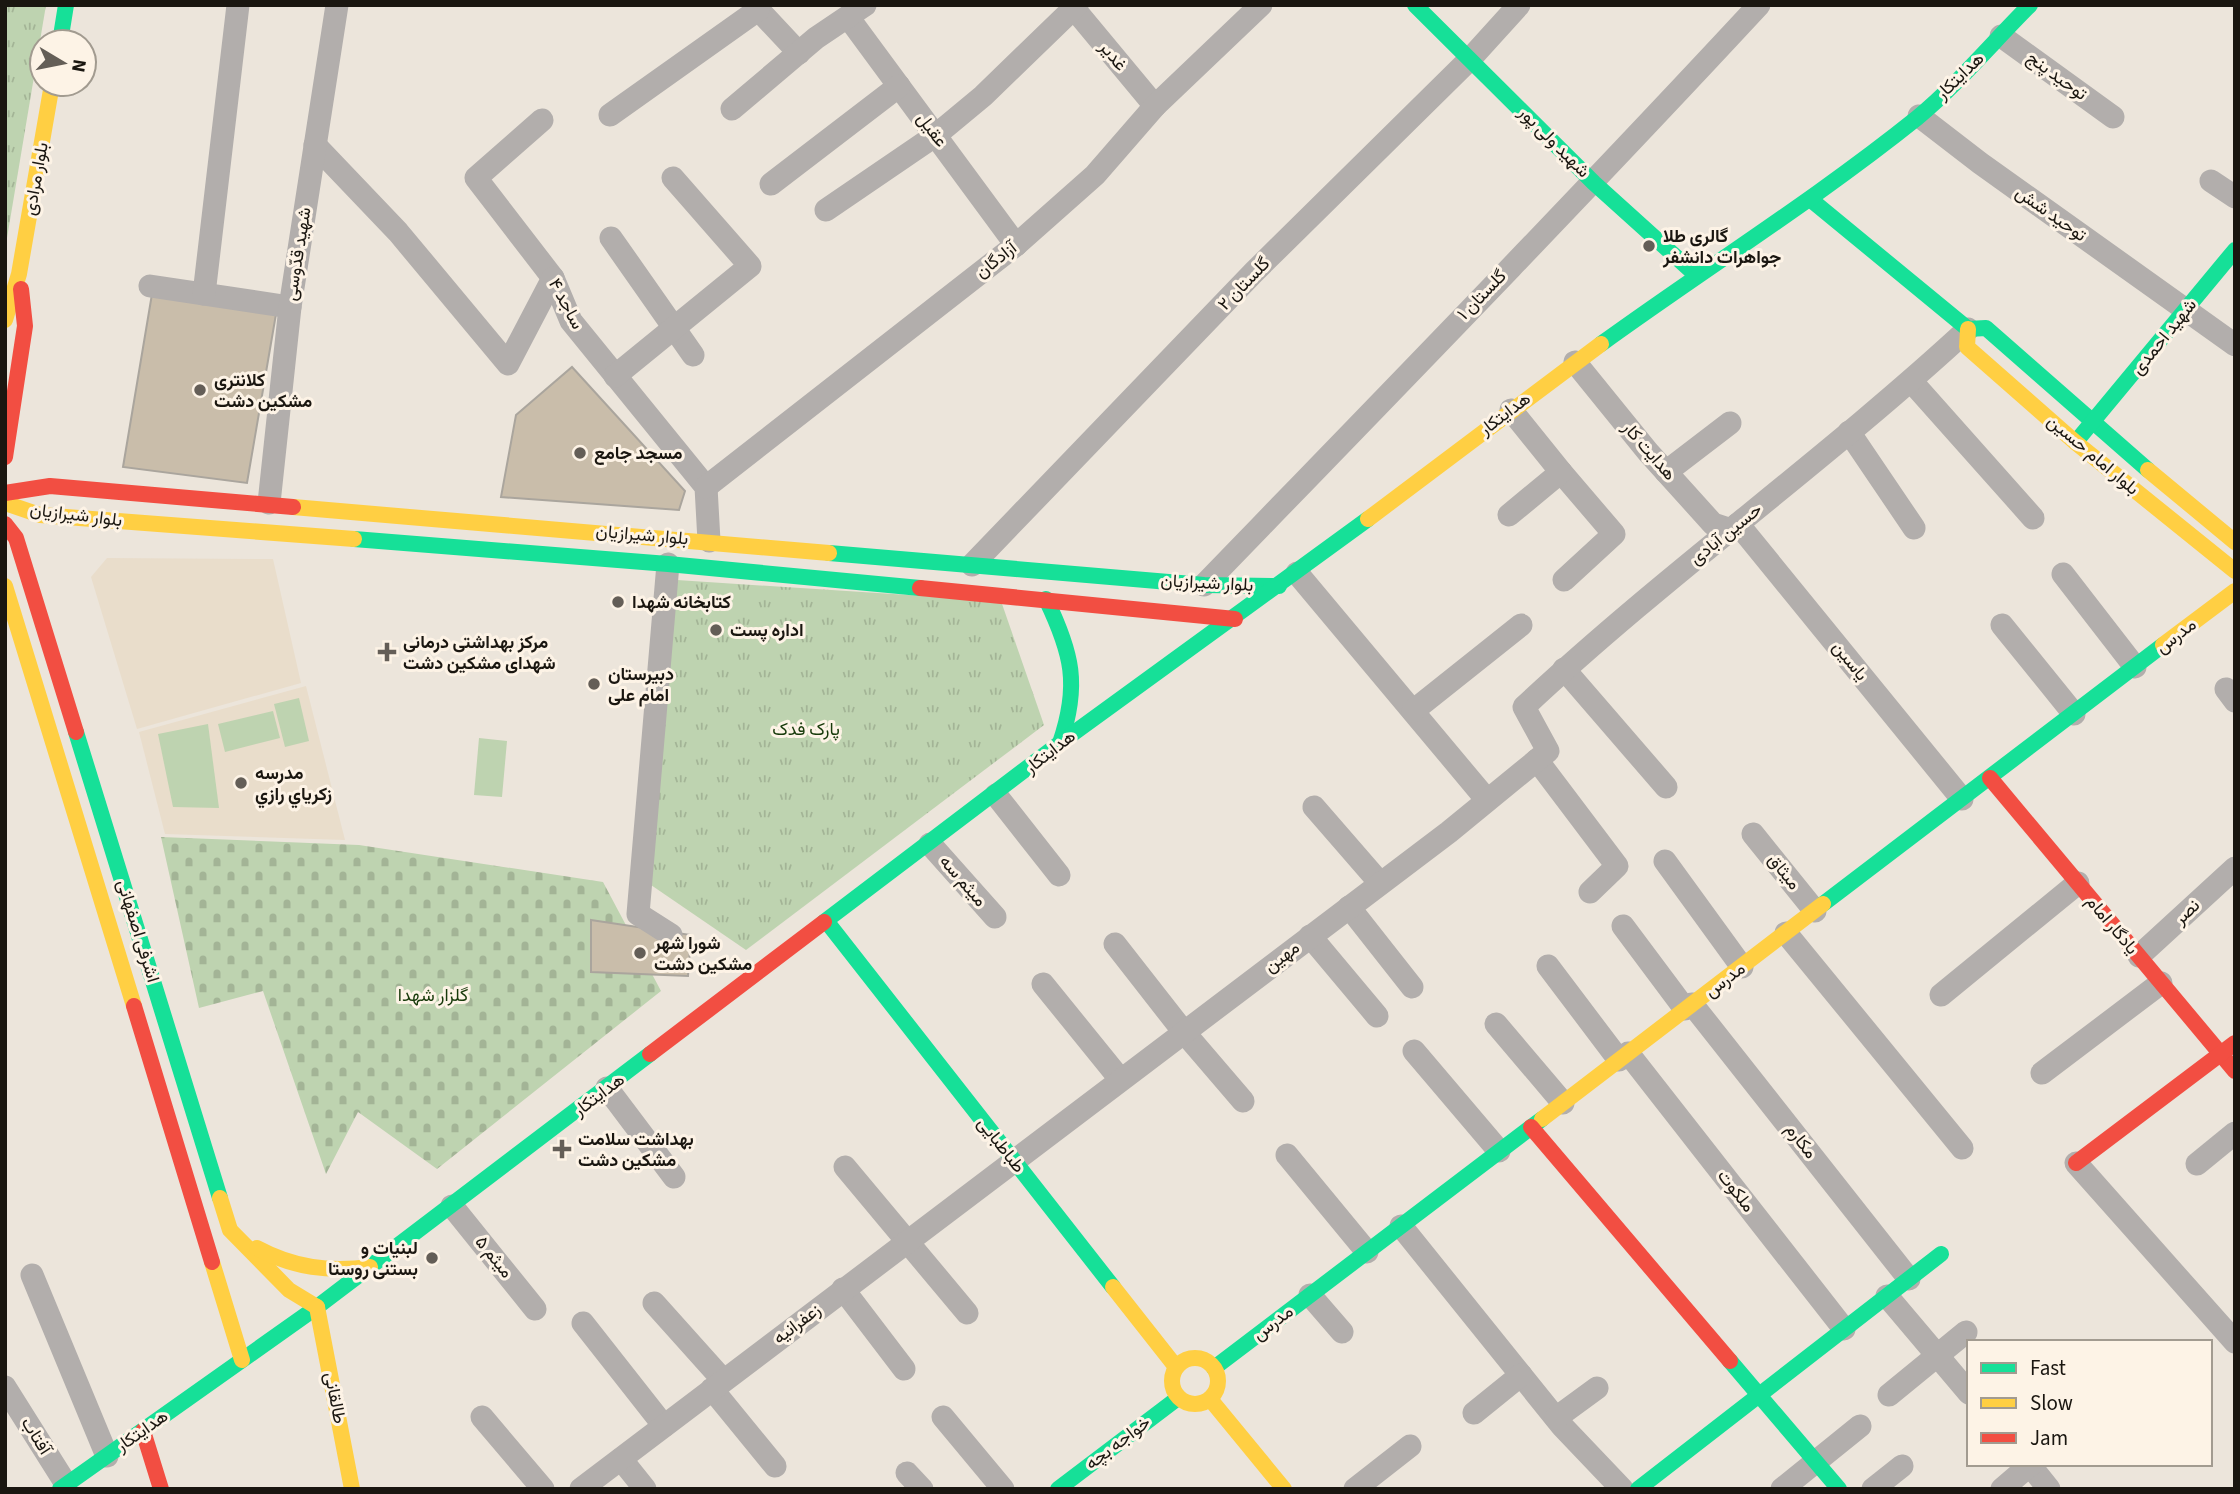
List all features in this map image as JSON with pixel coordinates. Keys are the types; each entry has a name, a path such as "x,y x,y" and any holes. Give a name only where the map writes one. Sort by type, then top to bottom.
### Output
{"main road":[{"path":"62,28 66,5"},
{"name":"شهید ولی پور","path":"1415,5 1594,183 1696,275"},
{"name":"هدایتکار","path":"63,1487 317,1307 996,795 1060,743 1235,619 1575,362 1696,275 1810,199 1919,116 2030,5"},
{"name":"بلوار مرادی","path":"5,320 19,274 50,98"},
{"name":"بلوار امام حسین","path":"1810,199 1968,329 1986,328 2093,424 2235,542"},
{"name":"شهید احمدی","path":"2075,442 2093,424 2234,252"},
{"name":"بلوار مرادی","path":"5,457 25,326 19,274"},
{"name":"بلوار امام حسین","path":"1968,329 1967,347 2075,442 2235,571"},
{"name":"بلوار شیرازیان","path":"5,494 50,486 1204,585 1288,579"},
{"name":"بلوار شیرازیان","path":"5,503 40,515 668,564 1235,619"},
{"name":"اشرفی اصفهانی","path":"5,524 16,538 230,1230 289,1290 317,1307"},
{"path":"1202,617 1204,585"},
{"name":"اشرفی اصفهانی","path":"5,586 242,1360"},
{"name":"مدرس","path":"1214,1368 2235,591"},
{"path":"1046,599 1066,638 1073,665 1071,715 1060,743"},
{"name":"یادگار امام","path":"1990,778 2235,1071"},
{"name":"طباطبایی","path":"827,922 1176,1367"},
{"path":"2076,1163 2235,1043"},
{"path":"1531,1127 1839,1489"},
{"path":"230,1230 277,1260 303,1268 344,1270 370,1267"},
{"path":"1638,1489 1941,1254"},
{"name":"طالقانی","path":"317,1307 352,1489"},
{"path":"1195,1357 1206,1360 1214,1368 1218,1379 1216,1390 1210,1399 1199,1404 1178,1398 1172,1388 1172,1377 1176,1367 1184,1360 1195,1357"},
{"name":"خواجه بچه","path":"1058,1489 1178,1398"},
{"path":"1210,1399 1276,1486"},
{"path":"143,1431 161,1489"}],"street":[{"path":"204,294 238,5"},
{"name":"شهید قدّوسی","path":"269,503 290,307 337,5"},
{"name":"آزادگان","path":"706,487 1016,244 1095,175 1155,106 1261,5"},
{"name":"گلستان ۲","path":"972,565 1254,272 1471,58 1519,5"},
{"name":"گلستان ۱","path":"1204,585 1511,264 1594,183 1759,5"},
{"path":"827,210 936,135 983,96 1074,6"},
{"name":"غدیر","path":"1074,6 1155,106"},
{"path":"610,115 756,7 799,53"},
{"path":"732,109 799,53 856,11"},
{"name":"عقیل","path":"856,11 899,86 1016,244"},
{"name":"توحید پنج","path":"2001,36 2112,117"},
{"path":"771,184 899,86"},
{"name":"توحید شش","path":"1919,116 1980,163 2235,345"},
{"name":"ساجد ۴","path":"542,120 476,178 553,278 571,321 706,487"},
{"path":"315,145 398,232 508,363 553,278"},
{"path":"615,376 750,266 673,178"},
{"path":"2211,181 2235,197"},
{"path":"611,238 693,355"},
{"path":"150,286 290,307"},
{"name":"حسین آبادی","path":"1543,755 1524,707 1564,669 1912,382 1968,329"},
{"name":"هدایت کار","path":"1575,362 1713,524 1734,527"},
{"path":"1912,382 2034,518"},
{"path":"1511,410 1614,534 1564,580"},
{"path":"1666,472 1730,423"},
{"path":"1849,432 1914,528"},
{"path":"1509,514 1561,472"},
{"path":"706,487 709,541"},
{"name":"یاسین","path":"1734,527 1962,799"},
{"path":"668,564 638,914 671,935"},
{"path":"2063,574 2135,667"},
{"path":"1288,579 1413,711 1487,800"},
{"path":"1413,711 1521,625"},
{"path":"2002,625 2074,714"},
{"path":"1564,669 1666,787"},
{"path":"1543,755 1617,866 1590,892"},
{"name":"مهین","path":"1013,1160 1311,936 1543,755"},
{"path":"996,795 1059,875"},
{"path":"1314,807 1380,883"},
{"name":"میثاق","path":"1753,834 1815,911"},
{"name":"میثم سه","path":"930,844 995,917"},
{"path":"1665,862 1742,967"},
{"name":"نصر","path":"2139,956 2235,867"},
{"path":"1941,995 2078,883"},
{"path":"1349,906 1412,987"},
{"name":"مکارم","path":"1623,926 1909,1279"},
{"path":"1786,933 1962,1148"},
{"path":"1311,936 1377,1016"},
{"path":"1115,944 1183,1031 1243,1101"},
{"name":"ملکوت","path":"1548,965 1844,1329"},
{"path":"2042,1073 2161,983"},
{"path":"1043,984 1120,1079"},
{"path":"1496,1024 1563,1102"},
{"path":"1415,1051 1499,1151"},
{"path":"607,1088 674,1177"},
{"path":"2197,1164 2235,1132"},
{"path":"1287,1155 1367,1252"},
{"name":"زعفرانیه","path":"581,1489 1013,1160"},
{"path":"2076,1163 2235,1342"},
{"path":"845,1167 967,1313"},
{"name":"میثم ۵","path":"452,1206 535,1309"},
{"path":"1401,1226 1556,1418 1622,1489"},
{"path":"32,1275 107,1456"},
{"path":"843,1289 904,1369"},
{"path":"1310,1295 1342,1332"},
{"path":"1887,1296 1967,1391"},
{"path":"654,1303 775,1466"},
{"path":"583,1323 664,1426"},
{"path":"1889,1395 1966,1332"},
{"path":"1474,1413 1521,1375"},
{"name":"آفتاب","path":"5,1387 63,1487"},
{"path":"1556,1418 1597,1388"},
{"path":"482,1416 543,1489"},
{"path":"943,1417 1003,1489"},
{"path":"1783,1489 1860,1426"},
{"path":"1355,1489 1410,1446"},
{"path":"621,1459 645,1489"},
{"path":"1873,1489 1902,1466"},
{"path":"2002,1489 2028,1466"},
{"path":"2030,1466 2049,1489"}],"shaded area":[{"path":"107,558 273,559 301,683 137,729 91,577"},
{"name":"مدرسه زكرياي رازي","path":"306,686 345,840 165,834 139,732"}],"green space":[{"path":"5,5 46,5 42,28 28,28 28,98 30,98 5,250"},
{"name":"پارک فدک","path":"677,580 1001,601 1044,725 746,950 651,885"},
{"path":"299,698 309,741 285,747 274,704"},
{"path":"273,711 280,738 225,752 218,724"},
{"path":"208,724 219,808 173,807 158,734"},
{"path":"479,738 507,741 502,797 474,795"},
{"name":"گلزار شهدا","path":"161,837 359,845 603,882 661,991 437,1169 358,1112 326,1174 263,991 199,1008"}],"building":[{"name":"کلانتری مشکین دشت","path":"152,294 276,314 247,483 123,467"},
{"name":"مسجد جامع","path":"572,367 685,491 679,510 501,497 516,415"},
{"name":"شورا شهر مشکین دشت","path":"591,920 691,935 688,976 591,972"}],"traffic: fast":[{"path":"62,28 66,5"},
{"path":"1415,5 1594,183 1696,275"},
{"path":"1601,344 1800,205 1917,118 1961,78 2030,5"},
{"path":"1810,199 1968,329 1986,328 2148,470"},
{"path":"2079,438 2235,250"},
{"path":"824,922 1060,743 1368,519"},
{"path":"354,539 668,564 920,588"},
{"path":"829,553 1204,585 1279,586"},
{"path":"1046,599 1062,636 1070,670 1070,704 1060,743"},
{"path":"1823,904 2163,645"},
{"path":"76,732 220,1198"},
{"path":"827,922 1113,1287"},
{"path":"60,1489 317,1307 650,1054"},
{"path":"1214,1368 1542,1119"},
{"path":"1638,1489 1941,1254"},
{"path":"1730,1361 1839,1489"},
{"path":"1058,1489 1178,1398"}],"traffic: slow":[{"path":"5,320 19,274 50,98"},
{"path":"1968,329 1967,347 2075,442 2235,571"},
{"path":"1368,519 1601,344"},
{"path":"2148,470 2235,542"},
{"path":"5,503 40,515 354,539"},
{"path":"293,507 829,553"},
{"path":"5,586 134,1006"},
{"path":"2163,645 2235,591"},
{"path":"1542,1119 1823,904"},
{"path":"220,1198 230,1230 289,1290 317,1307"},
{"path":"257,1248 284,1260 312,1267 370,1267"},
{"path":"212,1262 242,1360"},
{"path":"1113,1287 1176,1367"},
{"path":"317,1307 352,1489"},
{"path":"1195,1358 1211,1365 1218,1381 1211,1397 1195,1404 1179,1397 1172,1381 1179,1365 1195,1358"},
{"path":"1210,1399 1284,1489"}],"traffic: jam":[{"path":"5,457 25,326 21,289"},
{"path":"5,493 50,486 293,507"},
{"path":"5,524 16,538 76,732"},
{"path":"920,588 1235,619"},
{"path":"1990,778 2235,1071"},
{"path":"650,1054 824,922"},
{"path":"134,1006 212,1262"},
{"path":"2076,1163 2235,1043"},
{"path":"1531,1127 1730,1361"},
{"path":"143,1431 161,1489"}],"place":[{"name":"گالری طلا جواهرات دانشفر","path":"1649,246"},
{"name":"کلانتری مشکین دشت","path":"200,390"},
{"name":"مسجد جامع","path":"580,453"},
{"name":"کتابخانه شهدا","path":"618,602"},
{"name":"اداره پست","path":"716,630"},
{"name":"مرکز بهداشتی درمانی شهدای مشکین دشت","path":"387,652"},
{"name":"دبیرستان امام علی","path":"594,684"},
{"name":"مدرسه زكرياي رازي","path":"241,783"},
{"name":"شورا شهر مشکین دشت","path":"640,953"},
{"name":"بهداشت سلامت مشکین دشت","path":"562,1149"},
{"name":"لبنیات و بستنی روستا","path":"432,1258"}]}
